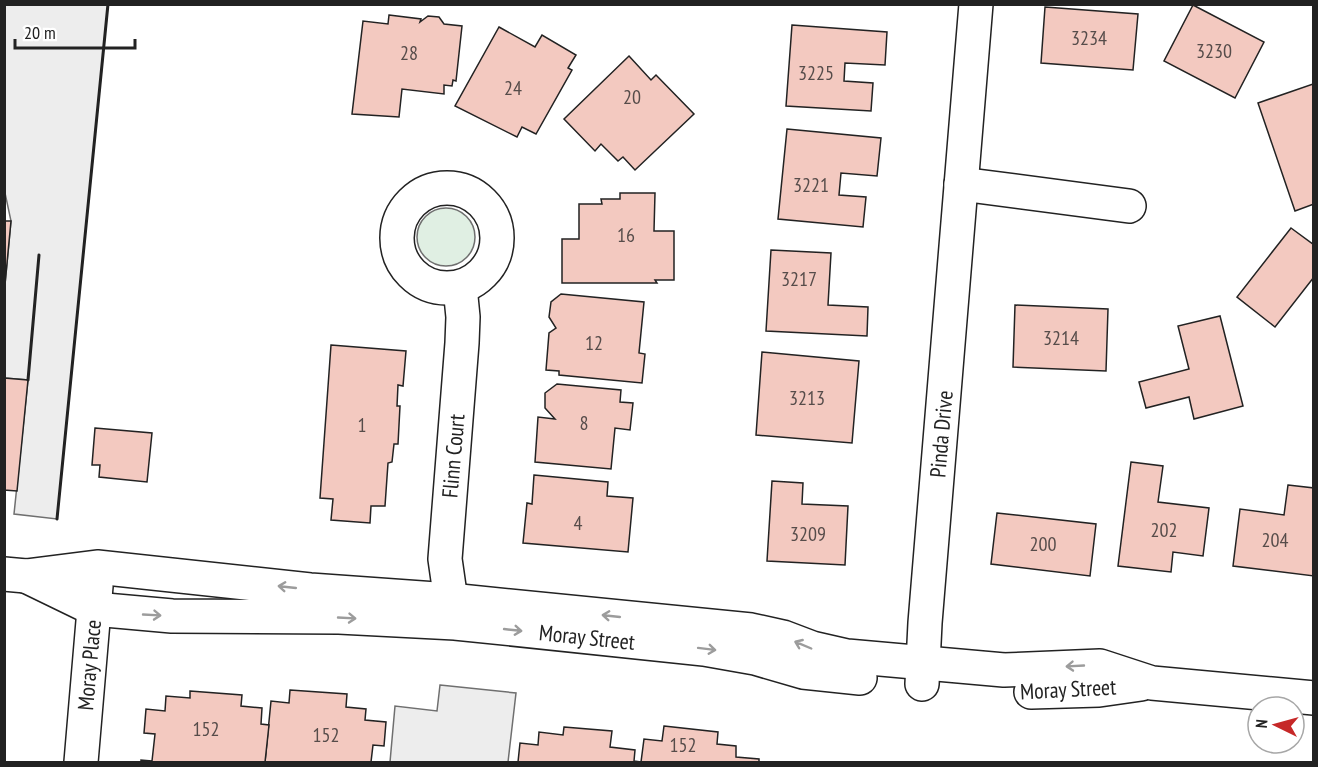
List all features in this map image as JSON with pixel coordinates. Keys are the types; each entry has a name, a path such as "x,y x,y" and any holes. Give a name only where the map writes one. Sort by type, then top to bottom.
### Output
{"street":[{"name":"Pinda Drive","path":"922,674 976,4"},
{"path":"961,184 1129,206"},
{"name":"Flinn Court","path":"452,612 445,559 462,343 463,317 460,287"},
{"name":"Moray Street","path":"15,575 98,567 310,590 452,612 751,630 783,637 830,654 922,674 1100,666 1152,683 1314,698"},
{"name":"Moray Place","path":"81,762 98,567"},
{"name":"Moray Street","path":"15,575 94,609 172,616 339,617 452,612"}],"green space":[{"path":"446,208 457,210 470,221 475,237 473,248 462,261 446,266 435,264 422,253 417,237 419,226 430,213"}],"shaded area":[{"path":"5,5 108,5 57,519 14,514 28,380 5,378 4,295 11,221 5,193"},
{"path":"440,685 516,693 508,762 390,762 395,706 437,711"}],"building":[{"path":"1193,5 1264,42 1235,98 1164,61"},
{"path":"1045,7 1138,14 1133,70 1041,63"},
{"path":"389,15 421,19 420,22 428,16 439,17 444,24 462,26 456,81 453,80 452,86 444,85 444,94 402,89 399,117 352,114 363,21 388,24"},
{"path":"792,25 887,32 885,65 845,63 844,81 873,83 871,111 786,106"},
{"path":"499,27 535,47 542,35 576,55 568,68 572,70 536,134 522,127 517,137 455,106"},
{"path":"629,56 651,80 656,75 694,114 635,170 623,157 618,161 601,144 595,151 564,119"},
{"path":"1313,84 1314,204 1295,211 1258,103"},
{"path":"787,129 881,138 877,176 841,173 839,195 866,197 863,227 778,219"},
{"path":"620,193 655,193 654,231 674,231 674,280 655,280 657,283 562,283 562,239 579,239 579,204 602,204 601,199 620,199"},
{"path":"4,221 11,221 4,295"},
{"path":"1291,228 1314,245 1314,277 1275,327 1237,297"},
{"path":"771,250 831,253 828,305 868,307 867,336 766,331"},
{"path":"561,294 644,302 639,353 645,354 642,383 559,375 559,371 546,370 549,333 556,328 549,317 551,302"},
{"path":"1015,305 1108,309 1106,371 1013,367"},
{"path":"1220,316 1243,406 1194,419 1189,397 1146,408 1139,382 1189,369 1178,326"},
{"path":"331,345 406,351 403,386 398,385 397,406 400,406 398,444 394,444 392,462 388,463 385,506 371,506 370,523 331,520 333,499 320,498"},
{"path":"762,352 859,361 852,443 756,435"},
{"path":"4,378 28,380 17,491 4,490"},
{"path":"557,384 621,390 620,402 633,403 630,430 615,428 611,469 535,462 538,417 555,419 545,408 545,393"},
{"path":"95,428 152,433 147,482 99,477 100,465 92,465"},
{"path":"1131,462 1163,466 1158,502 1209,508 1203,556 1173,552 1171,572 1118,566"},
{"path":"534,475 608,482 607,496 633,498 628,552 523,543 527,503 532,504"},
{"path":"772,481 803,483 802,504 848,506 845,565 767,561"},
{"path":"1288,485 1314,488 1314,576 1233,566 1240,509 1284,515"},
{"path":"997,513 1096,524 1090,576 991,564"},
{"path":"290,690 347,694 346,707 366,709 365,720 386,722 384,746 373,745 371,762 265,762 271,701 289,703"},
{"path":"190,691 242,695 241,706 262,708 261,724 269,725 265,762 141,762 141,760 152,761 155,734 144,733 146,709 165,711 166,696 190,698"},
{"path":"664,726 718,732 717,744 736,746 736,757 759,759 759,762 641,762 644,739 662,741"},
{"path":"564,727 612,731 610,747 635,750 634,761 641,762 518,762 520,743 538,745 539,732 563,735"}],"wall":[{"path":"57,519 108,4"},
{"path":"28,380 39,255"}]}
